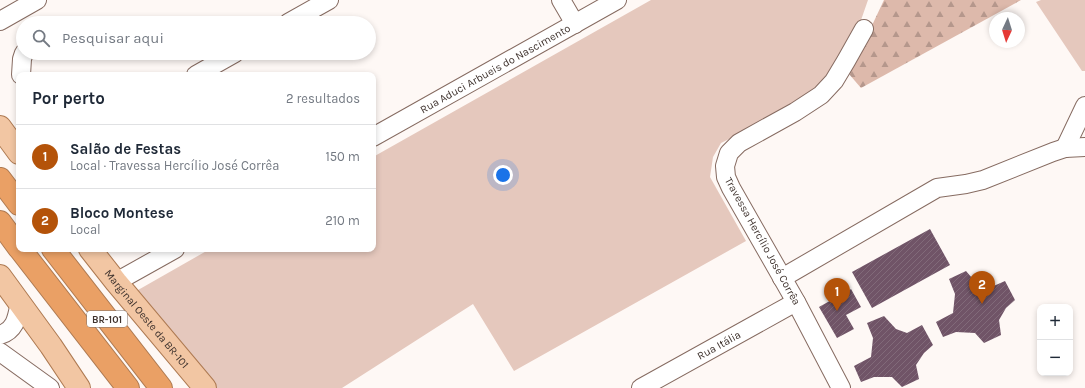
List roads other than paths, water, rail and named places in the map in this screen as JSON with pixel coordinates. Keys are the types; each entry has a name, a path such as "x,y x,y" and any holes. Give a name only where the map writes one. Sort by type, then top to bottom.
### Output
{"highway":[{"path":"0,179 16,200"},
{"name":"BR-101","path":"0,222 16,243"},
{"name":"BR-101","path":"23,252 128,388"},
{"name":"BR-101","path":"55,252 161,388"}],"main road":[{"path":"0,127 16,148"},
{"name":"Marginal Oeste da BR-101","path":"92,252 205,388"},
{"path":"0,276 20,302 79,388"}],"street":[{"path":"0,21 37,0"},
{"path":"300,16 329,0"},
{"path":"562,0 575,24"},
{"name":"Rua Aduci Arbueis do Nascimento","path":"376,136 617,0"},
{"name":"Travessa Hercílio José Corrêa","path":"841,388 796,302 731,188 726,177 725,166 729,153 739,143 795,112 821,95 834,81 864,29"},
{"path":"21,72 22,60"},
{"path":"201,72 223,60"},
{"path":"1065,148 1085,106"},
{"path":"782,278 937,188 983,180 1065,148 1085,147"},
{"path":"116,282 170,252"},
{"path":"0,335 8,333 16,321 20,302"},
{"name":"Rua Itália","path":"641,388 796,302"},
{"path":"0,352 50,388"}],"place":[{"name":"Bloco Montese","path":"982,304"},
{"name":"Salão de Festas","path":"837,311"}]}
